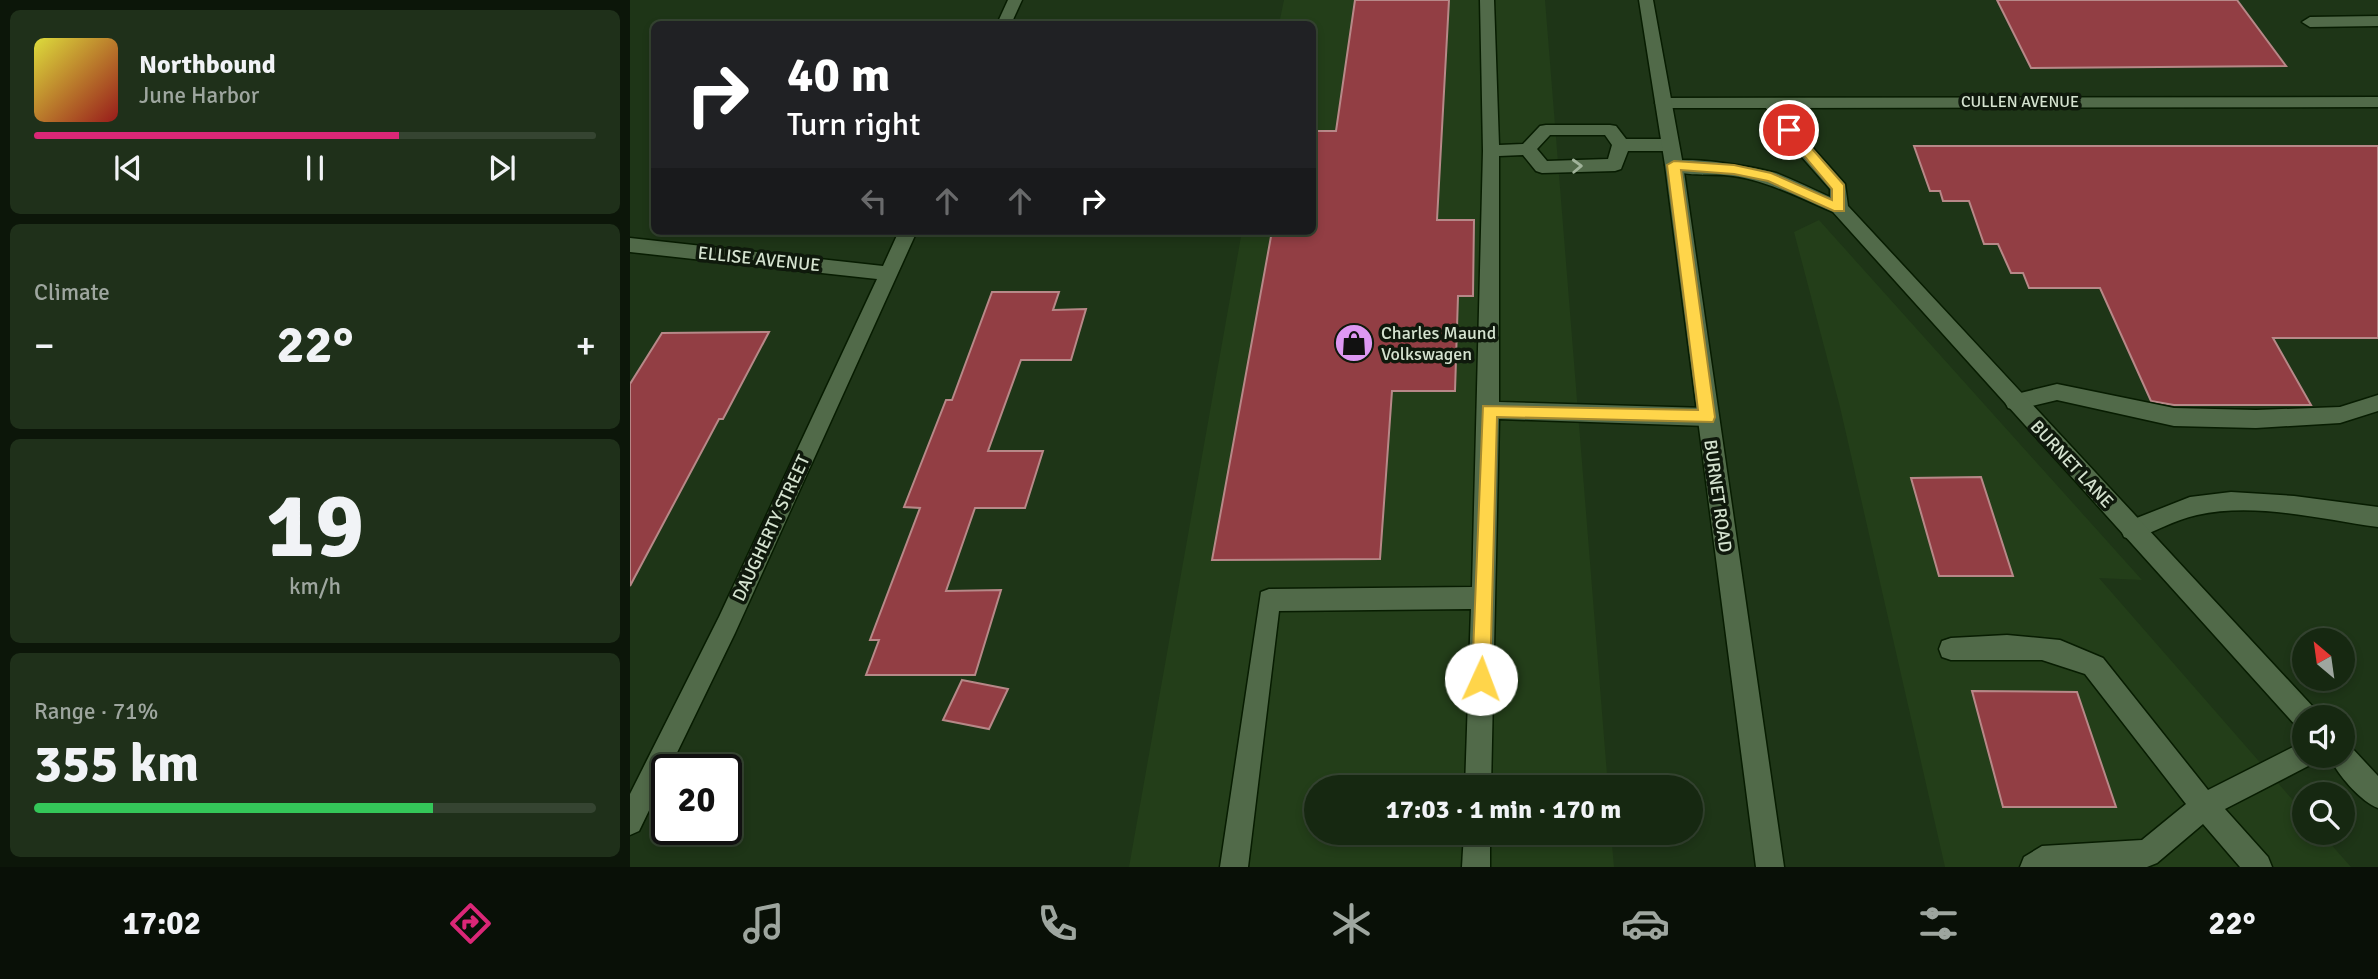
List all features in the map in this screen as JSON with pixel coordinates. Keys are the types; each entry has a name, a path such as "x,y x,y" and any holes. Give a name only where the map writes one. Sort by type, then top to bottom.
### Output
{"street":[{"path":"1005,21 1015,0"},
{"path":"1478,775 1489,410 1491,151 1487,0"},
{"name":"BURNET ROAD","path":"1646,0 1672,155 1770,867"},
{"path":"2310,22 2378,21"},
{"name":"BURNET LANE","path":"1770,102 1799,143 1839,188 1839,208"},
{"name":"CULLEN AVENUE","path":"1663,103 2378,102"},
{"path":"1491,151 1528,149 1546,130 1610,130 1621,145 1615,165 1542,167 1528,149"},
{"name":"BURNET LANE","path":"1621,145 1771,177 1839,208 2294,705"},
{"name":"DAUGHERTY STREET","path":"630,822 727,625 906,235"},
{"name":"ELLISE AVENUE","path":"630,245 888,273"},
{"path":"2015,402 2057,392 2174,417 2256,419 2340,415 2378,402"},
{"path":"1489,410 1707,417"},
{"path":"2132,530 2208,503 2260,501 2378,517"},
{"path":"1234,867 1269,600 1483,598"},
{"path":"1951,649 2051,647 2073,653 2094,666 2204,806 2258,867"},
{"path":"2034,867 2042,860 2147,853 2204,806 2292,761"},
{"path":"2353,768 2378,795"},
{"path":"1476,867 1477,845"}],"shaded area":[{"path":"1284,0 1545,0 1607,775 1304,775 1304,845 1612,845 1614,867 1129,867 1241,235 1316,235 1316,21 1280,21"},
{"path":"1819,220 2142,580 2099,578 2292,799 2292,845 2332,845 2351,867 1945,867 1840,407 1794,232"}],"building":[{"name":"Charles Maund Volkswagen","path":"1355,0 1449,0 1437,220 1474,220 1473,296 1458,296 1455,391 1392,391 1380,559 1212,560 1271,235 1316,235 1316,131 1336,131"},
{"path":"1997,0 2237,0 2286,66 2031,68"},
{"path":"1914,146 2378,146 2378,338 2273,338 2311,405 2174,405 2151,401 2100,288 2029,288 2023,273 2011,273 1998,244 1984,244 1969,201 1943,201 1940,191 1930,191"},
{"path":"992,292 1059,292 1053,310 1086,309 1071,360 1021,360 988,451 1043,451 1025,508 975,508 946,591 1001,590 975,675 866,675 879,640 870,640 920,508 904,507 946,400 952,400"},
{"path":"769,332 630,586 630,384 662,333"},
{"path":"1981,477 2013,576 1939,576 1911,478"},
{"path":"962,680 1008,689 989,729 943,720"},
{"path":"1972,691 2077,692 2116,807 2003,807"}],"place":[{"name":"Charles Maund Volkswagen","path":"1354,343"}],"route":[{"path":"1481,679 1489,410 1707,417 1674,165 1734,170 1771,177 1818,201 1839,208 1839,188 1789,130"}]}
